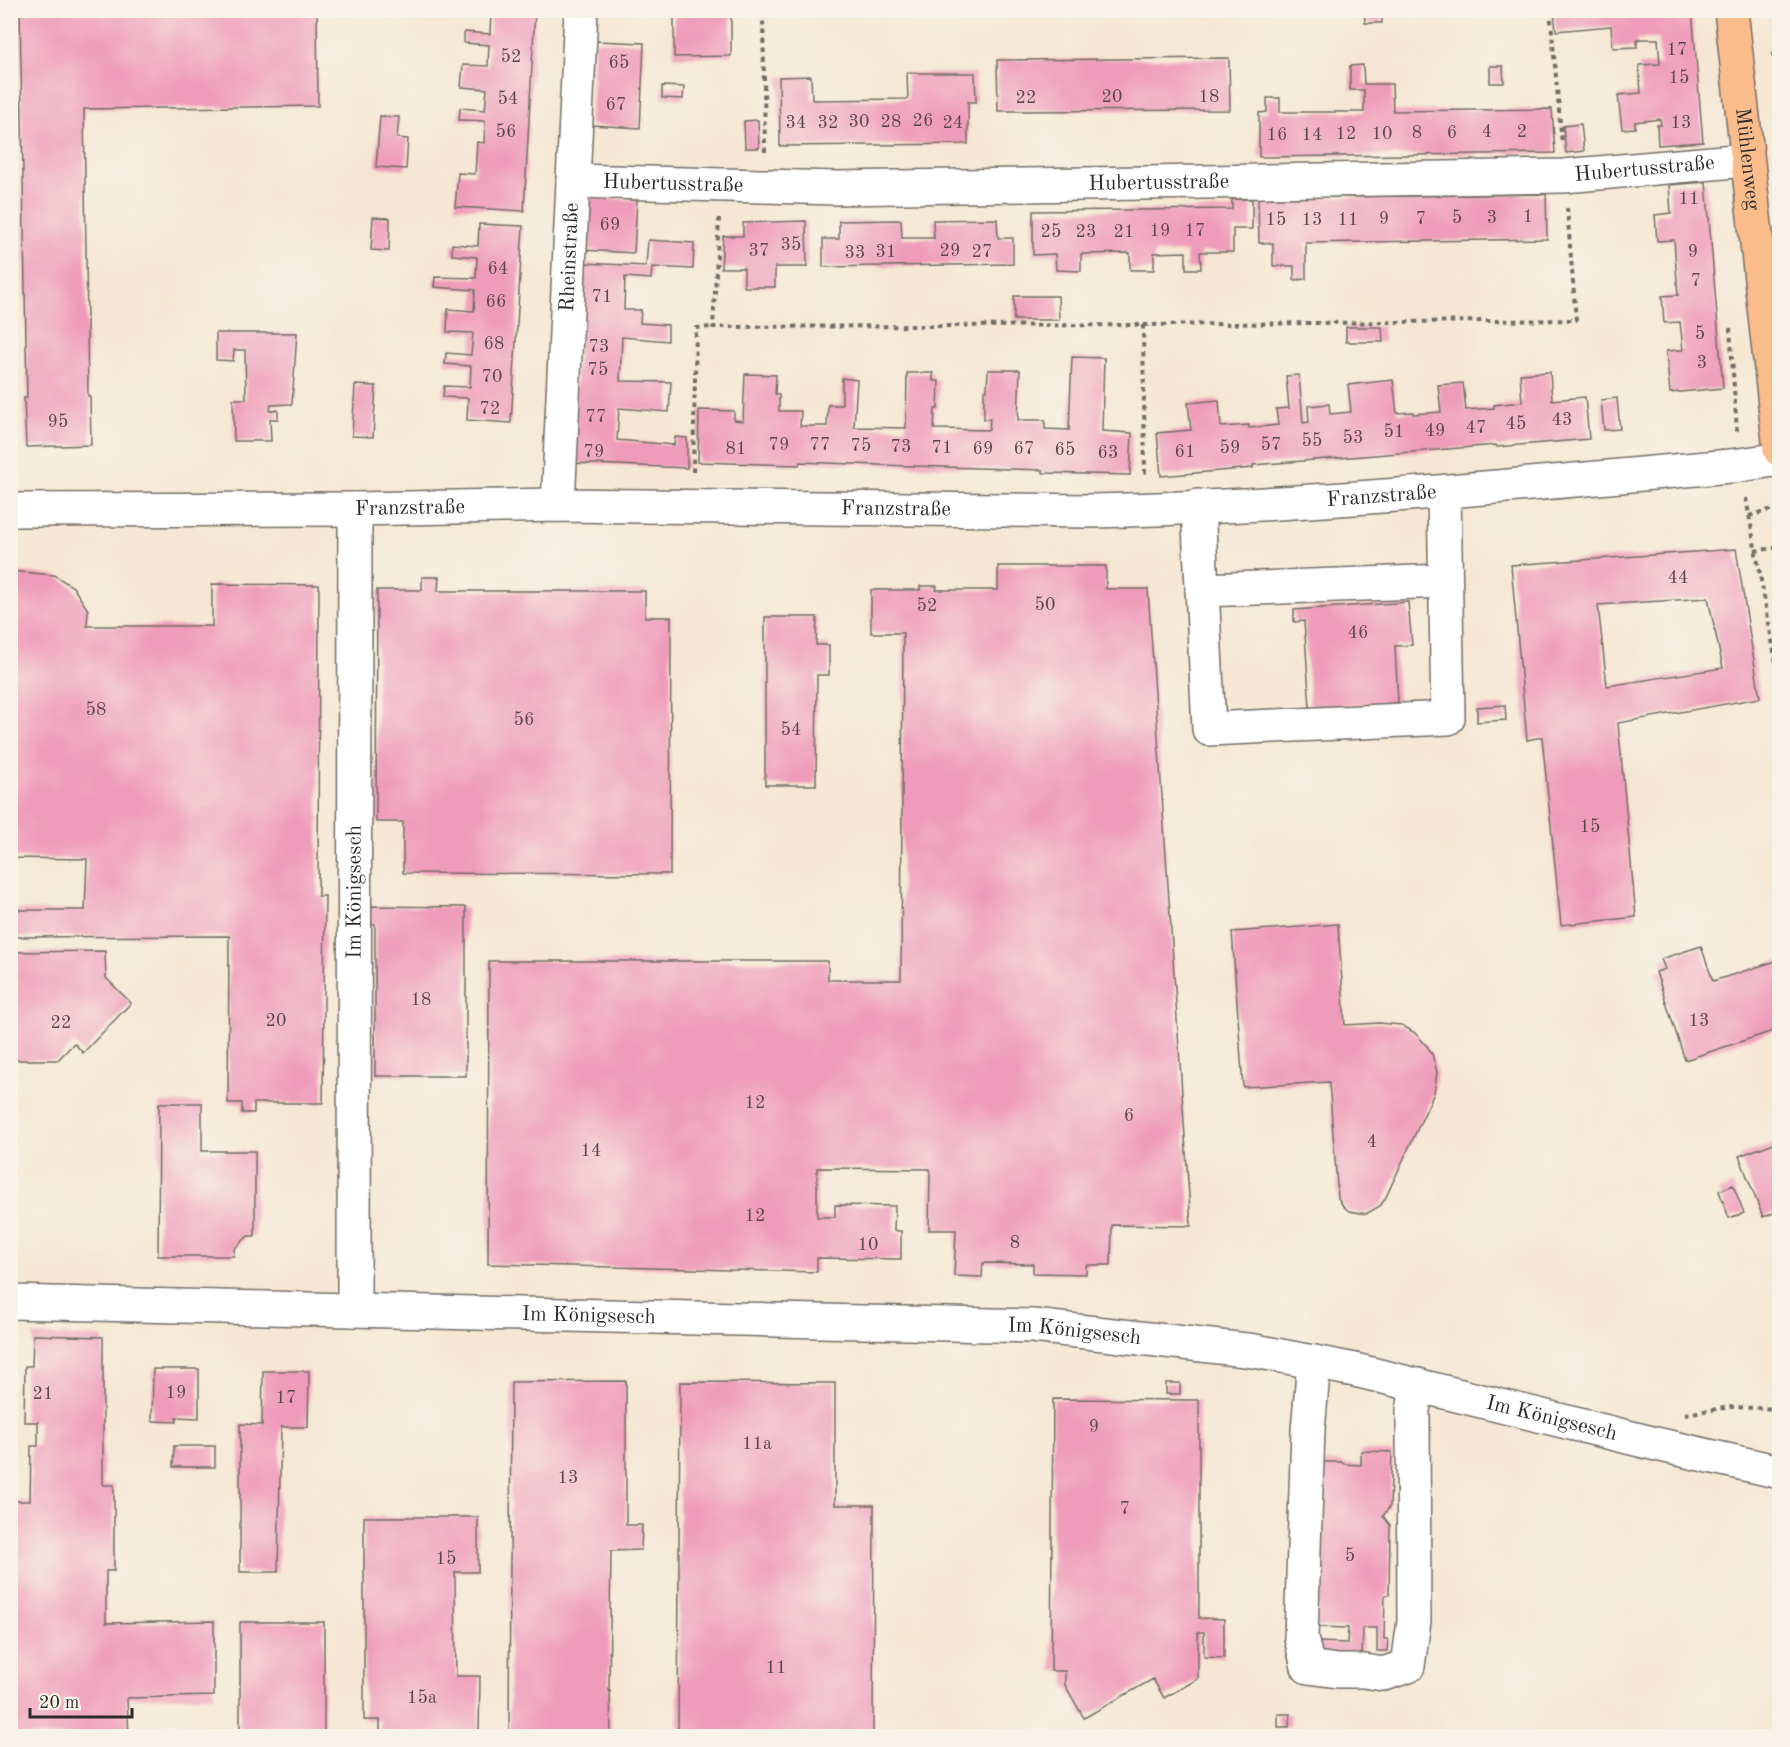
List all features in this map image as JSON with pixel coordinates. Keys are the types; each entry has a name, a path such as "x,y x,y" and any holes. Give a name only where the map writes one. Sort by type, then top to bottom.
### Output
{"main road":[{"name":"Mühlenweg","path":"1731,10 1779,450"}],"street":[{"name":"Rheinstraße","path":"558,505 582,10"},
{"name":"Hubertusstraße","path":"573,181 836,188 1564,176 1746,160"},
{"name":"Franzstraße","path":"10,510 355,509 558,505 1145,510 1444,492 1740,465 1779,459"},
{"path":"1198,506 1209,729 1448,718 1444,492"},
{"name":"Im Königsesch","path":"354,1310 355,509"},
{"path":"1202,590 1445,581"},
{"name":"Im Königsesch","path":"10,1302 1033,1326 1255,1351 1314,1362 1779,1472"},
{"path":"1314,1362 1308,1430 1301,1638 1308,1667 1383,1674 1408,1666 1414,1621 1413,1410 1418,1385"}],"path":[{"path":"765,186 763,11 786,10"},
{"path":"692,506 696,328 1143,326 1576,320 1550,10"},
{"path":"713,327 721,184"},
{"path":"1143,326 1145,510"},
{"path":"1740,465 1779,684"},
{"path":"1749,516 1779,507"},
{"path":"1755,551 1779,548"}],"building":[{"path":"20,10 317,10 318,106 84,109 88,396 90,396 91,445 26,447"},
{"path":"486,10 535,10 524,211 455,207 458,173 475,174 477,142 484,143 485,121 459,120 460,108 485,110 487,89 461,87 463,65 488,66 489,45 464,43 464,32 490,34 491,13"},
{"path":"674,10 731,10 731,56 674,57"},
{"path":"1364,10 1382,10 1382,23 1365,23"},
{"path":"1567,10 1692,10 1703,142 1658,145 1657,125 1661,125 1660,119 1635,122 1635,128 1622,129 1618,95 1641,93 1639,65 1660,64 1658,39 1637,39 1637,47 1613,48 1611,26 1556,31 1554,12"},
{"path":"595,41 644,43 640,128 590,125"},
{"path":"1229,58 1230,110 998,111 997,60"},
{"path":"1363,65 1364,84 1392,84 1393,111 1552,109 1555,153 1259,157 1259,113 1267,112 1267,98 1280,98 1280,112 1364,112 1364,90 1350,90 1350,66"},
{"path":"1490,66 1503,66 1504,83 1490,83"},
{"path":"907,73 975,73 976,102 968,102 968,144 780,146 779,77 811,76 812,100 908,99"},
{"path":"662,86 684,87 683,99 662,98"},
{"path":"380,116 399,117 397,138 408,139 406,169 376,167"},
{"path":"758,120 759,148 745,148 744,121"},
{"path":"1581,124 1584,151 1566,153 1563,126"},
{"path":"1706,182 1723,388 1670,393 1666,351 1683,350 1680,322 1664,323 1662,296 1678,295 1674,240 1657,241 1655,215 1671,213 1669,185"},
{"path":"1546,194 1547,239 1306,243 1306,279 1294,280 1294,266 1273,266 1273,243 1259,243 1258,198"},
{"path":"586,197 637,200 634,253 583,250"},
{"path":"1232,199 1252,199 1252,229 1233,229 1233,252 1200,252 1201,269 1186,269 1186,252 1154,253 1154,270 1130,270 1130,253 1081,254 1081,271 1056,270 1055,254 1033,255 1033,211 1232,209"},
{"path":"373,217 390,218 389,251 371,250"},
{"path":"997,219 998,238 1013,238 1013,264 823,267 823,239 839,239 839,221 901,220 902,238 934,238 933,220"},
{"path":"806,221 807,267 775,267 775,287 744,287 744,268 721,268 723,236 743,236 743,223"},
{"path":"479,224 523,226 511,423 467,420 468,398 443,397 444,386 470,387 471,366 445,364 446,353 471,355 473,333 447,332 448,309 474,311 475,290 434,287 435,277 476,278 477,257 452,255 452,244 478,246"},
{"path":"648,240 694,243 693,269 652,267 651,279 625,277 624,310 641,310 640,323 668,325 668,341 622,337 620,381 671,382 669,412 619,408 617,440 674,445 675,437 687,438 687,468 570,463 584,263 646,266"},
{"path":"1014,296 1058,296 1059,320 1014,320"},
{"path":"1346,327 1382,327 1383,342 1346,342"},
{"path":"216,333 297,333 292,404 271,405 270,411 278,410 278,419 270,419 271,441 234,441 233,399 246,399 245,350 234,350 233,361 216,360"},
{"path":"1072,357 1104,358 1102,431 1132,433 1130,475 800,462 799,465 698,462 699,410 734,411 734,420 743,421 745,374 776,375 775,394 779,394 779,411 801,411 800,426 827,426 828,405 842,405 842,378 857,380 854,427 906,428 907,373 933,373 933,381 939,381 938,409 935,409 934,429 989,430 990,419 984,419 984,390 987,390 988,370 1020,370 1018,420 1045,420 1045,429 1069,430"},
{"path":"1550,372 1552,400 1585,397 1589,439 1253,465 1253,468 1161,476 1157,433 1191,430 1188,403 1219,400 1221,427 1249,425 1249,428 1278,425 1276,409 1289,408 1286,376 1299,375 1303,423 1309,422 1308,406 1329,404 1330,414 1351,412 1348,385 1393,380 1397,413 1413,412 1413,414 1441,412 1438,385 1463,383 1466,410 1494,408 1494,405 1522,402 1520,374"},
{"path":"355,385 376,386 373,437 352,436"},
{"path":"1617,398 1620,429 1604,430 1601,400"},
{"path":"1736,549 1760,698 1618,723 1636,917 1561,925 1542,737 1527,740 1511,565","holes":["1708,598 1723,668 1607,686 1598,605"]},
{"path":"998,566 1106,566 1106,589 1148,589 1191,1226 1112,1225 1111,1265 1086,1265 1086,1274 1033,1273 1033,1264 983,1263 982,1277 954,1276 956,1230 929,1230 930,1169 817,1168 817,1217 835,1217 835,1205 895,1206 894,1231 901,1231 901,1259 817,1258 817,1272 488,1264 489,961 828,961 828,980 901,980 903,633 871,633 871,590 920,590 920,586 937,586 936,590 998,590"},
{"path":"10,571 54,575 73,587 88,610 87,626 212,626 212,584 319,585 318,896 325,896 323,1103 254,1103 254,1113 242,1113 242,1103 228,1103 229,936 10,937 10,910 85,910 87,859 10,858"},
{"path":"422,577 439,577 438,591 645,591 645,617 671,617 670,874 403,873 403,822 376,822 377,590 422,590"},
{"path":"1408,602 1412,645 1395,646 1398,703 1310,708 1304,621 1294,622 1294,610"},
{"path":"765,617 817,617 816,645 829,645 829,675 817,675 816,785 765,785"},
{"path":"1505,705 1506,720 1477,722 1477,707"},
{"path":"363,906 466,907 466,1076 375,1076 375,924 363,924"},
{"path":"1338,924 1345,1025 1379,1023 1402,1025 1415,1033 1427,1046 1437,1072 1434,1093 1385,1199 1380,1206 1366,1214 1349,1211 1338,1198 1329,1082 1243,1087 1232,932"},
{"path":"1701,946 1713,981 1779,960 1779,1029 1685,1060 1656,972 1665,969 1661,959"},
{"path":"105,951 106,978 131,1003 83,1053 74,1043 58,1060 10,1060 10,952"},
{"path":"159,1103 202,1103 202,1151 255,1151 255,1236 248,1236 234,1249 234,1256 158,1256"},
{"path":"1779,1141 1779,1211 1763,1217 1739,1156"},
{"path":"1733,1185 1744,1213 1729,1218 1719,1191"},
{"path":"33,1335 103,1337 103,1485 114,1485 114,1571 106,1571 106,1623 214,1621 214,1696 127,1698 129,1736 10,1736 10,1501 30,1501 31,1446 38,1446 38,1422 24,1422 25,1366 32,1366"},
{"path":"153,1369 199,1369 199,1418 176,1417 177,1422 152,1421"},
{"path":"263,1371 309,1371 308,1427 281,1427 278,1572 240,1572 240,1424 262,1425"},
{"path":"626,1381 626,1525 642,1525 641,1550 611,1551 609,1691 611,1736 509,1736 511,1382"},
{"path":"680,1382 835,1383 835,1505 874,1505 873,1736 678,1736"},
{"path":"1166,1383 1180,1383 1180,1394 1166,1394"},
{"path":"1053,1399 1199,1400 1199,1618 1224,1619 1224,1658 1204,1657 1204,1632 1198,1632 1198,1679 1164,1698 1153,1679 1084,1718 1065,1685 1065,1671 1051,1671"},
{"path":"174,1446 215,1446 215,1467 173,1467"},
{"path":"1361,1451 1392,1452 1390,1506 1383,1516 1390,1525 1389,1595 1385,1595 1384,1639 1388,1639 1387,1651 1377,1651 1377,1628 1363,1628 1362,1658 1317,1657 1318,1642 1347,1643 1348,1628 1317,1627 1322,1464 1341,1462 1361,1465"},
{"path":"364,1517 478,1517 478,1572 455,1572 456,1676 480,1676 479,1734 383,1736 380,1734 380,1720 364,1720"},
{"path":"240,1622 324,1622 324,1736 240,1736"},
{"path":"1278,1714 1290,1714 1289,1727 1278,1727"}]}
